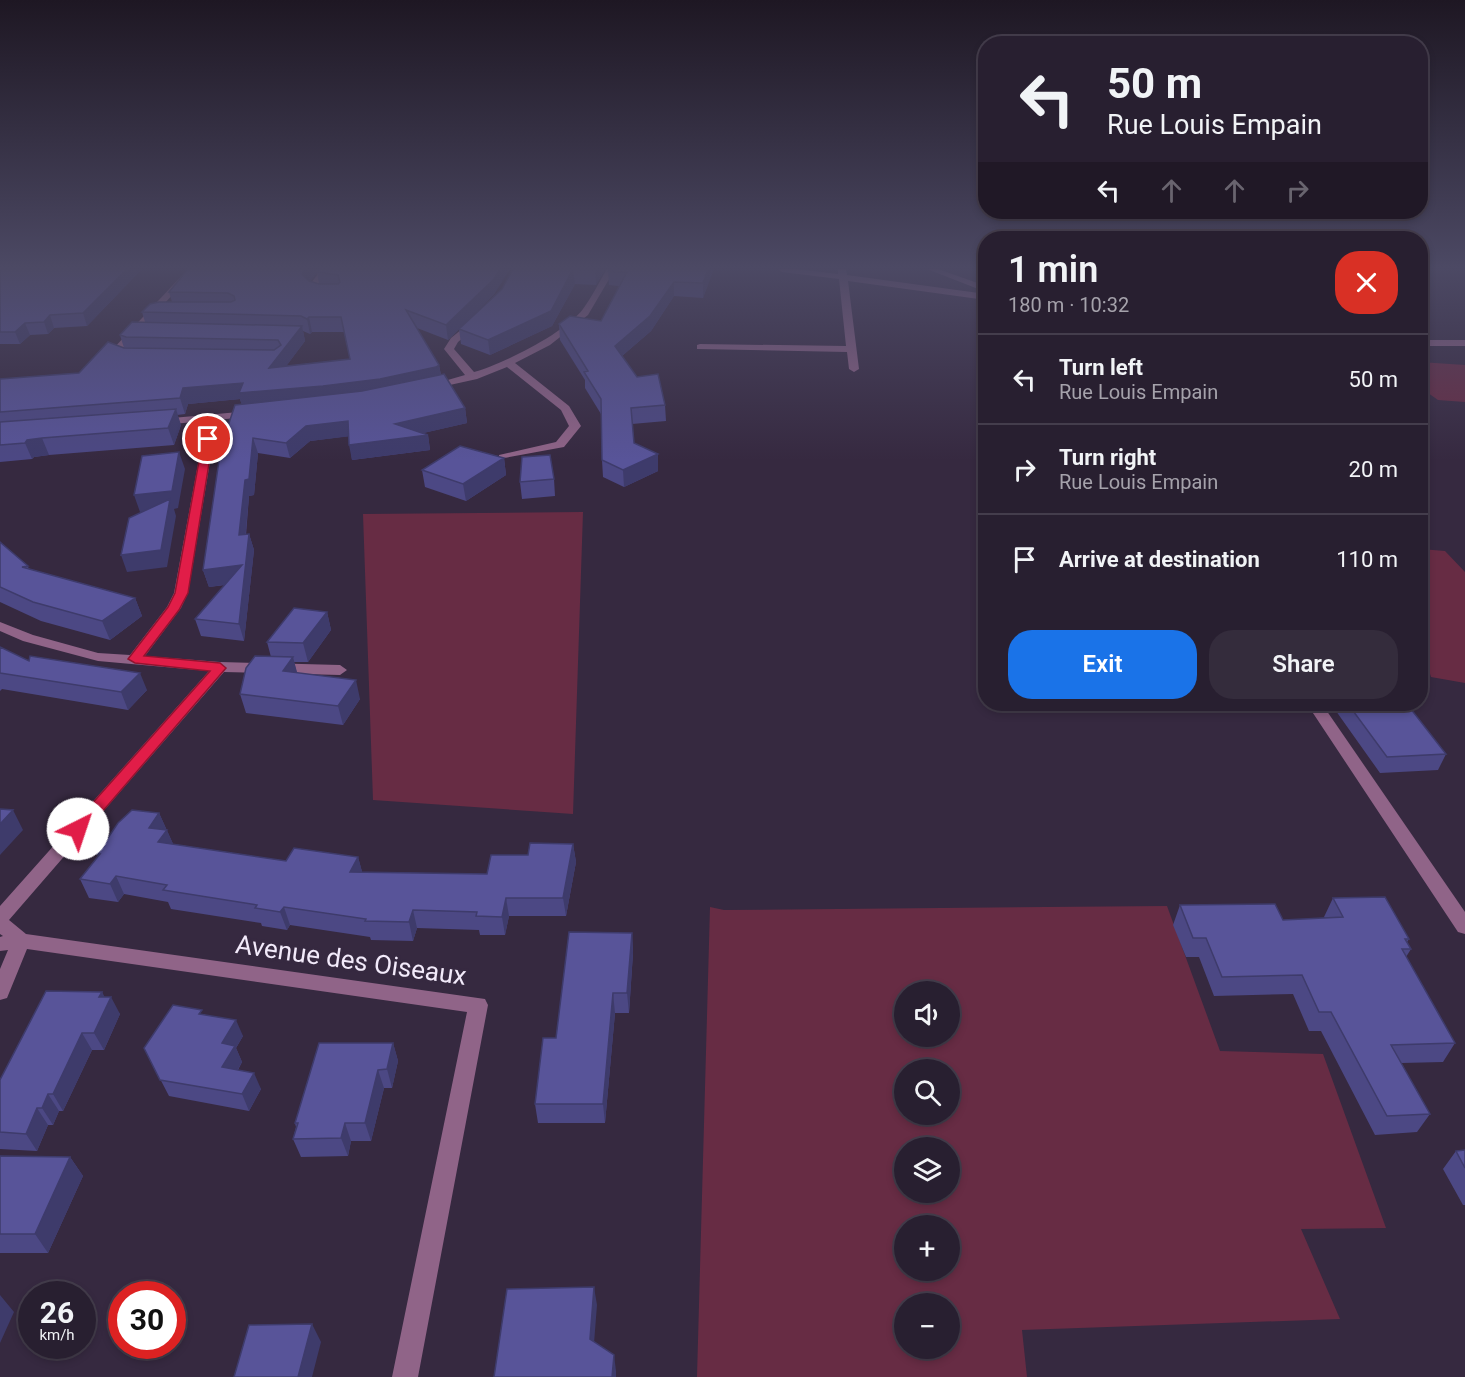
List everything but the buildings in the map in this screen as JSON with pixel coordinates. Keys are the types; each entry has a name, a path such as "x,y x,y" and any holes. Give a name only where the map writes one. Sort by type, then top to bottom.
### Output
{"street":[{"path":"133,333 115,352 129,358 140,358"},
{"path":"462,333 454,340 449,349 473,377"},
{"path":"416,391 473,377 509,363 547,343 559,333"},
{"path":"850,333 854,369"},
{"path":"1428,343 1465,343"},
{"path":"700,348 852,349"},
{"path":"503,457 560,445 575,426 565,408 509,363"},
{"path":"155,422 263,413"},
{"path":"135,659 174,608 182,593 212,417"},
{"path":"0,626 28,638 98,657 220,668 340,670"},
{"path":"0,992 21,941 0,920 220,668"},
{"path":"1320,711 1465,927"},
{"name":"Avenue des Oiseaux","path":"0,944 21,941 477,1005 405,1377"}],"shaded area":[{"path":"1428,363 1465,365 1465,402 1438,400 1428,393"},
{"path":"583,512 573,814 373,800 363,514"},
{"path":"1428,550 1445,551 1465,572 1465,683 1431,677 1428,667"},
{"path":"1167,906 1220,1051 1323,1054 1386,1228 1301,1229 1340,1319 1022,1330 1027,1377 697,1377 710,907 724,910"}],"route":[{"path":"78,829 220,668 135,659 174,608 182,593 208,439"}]}
